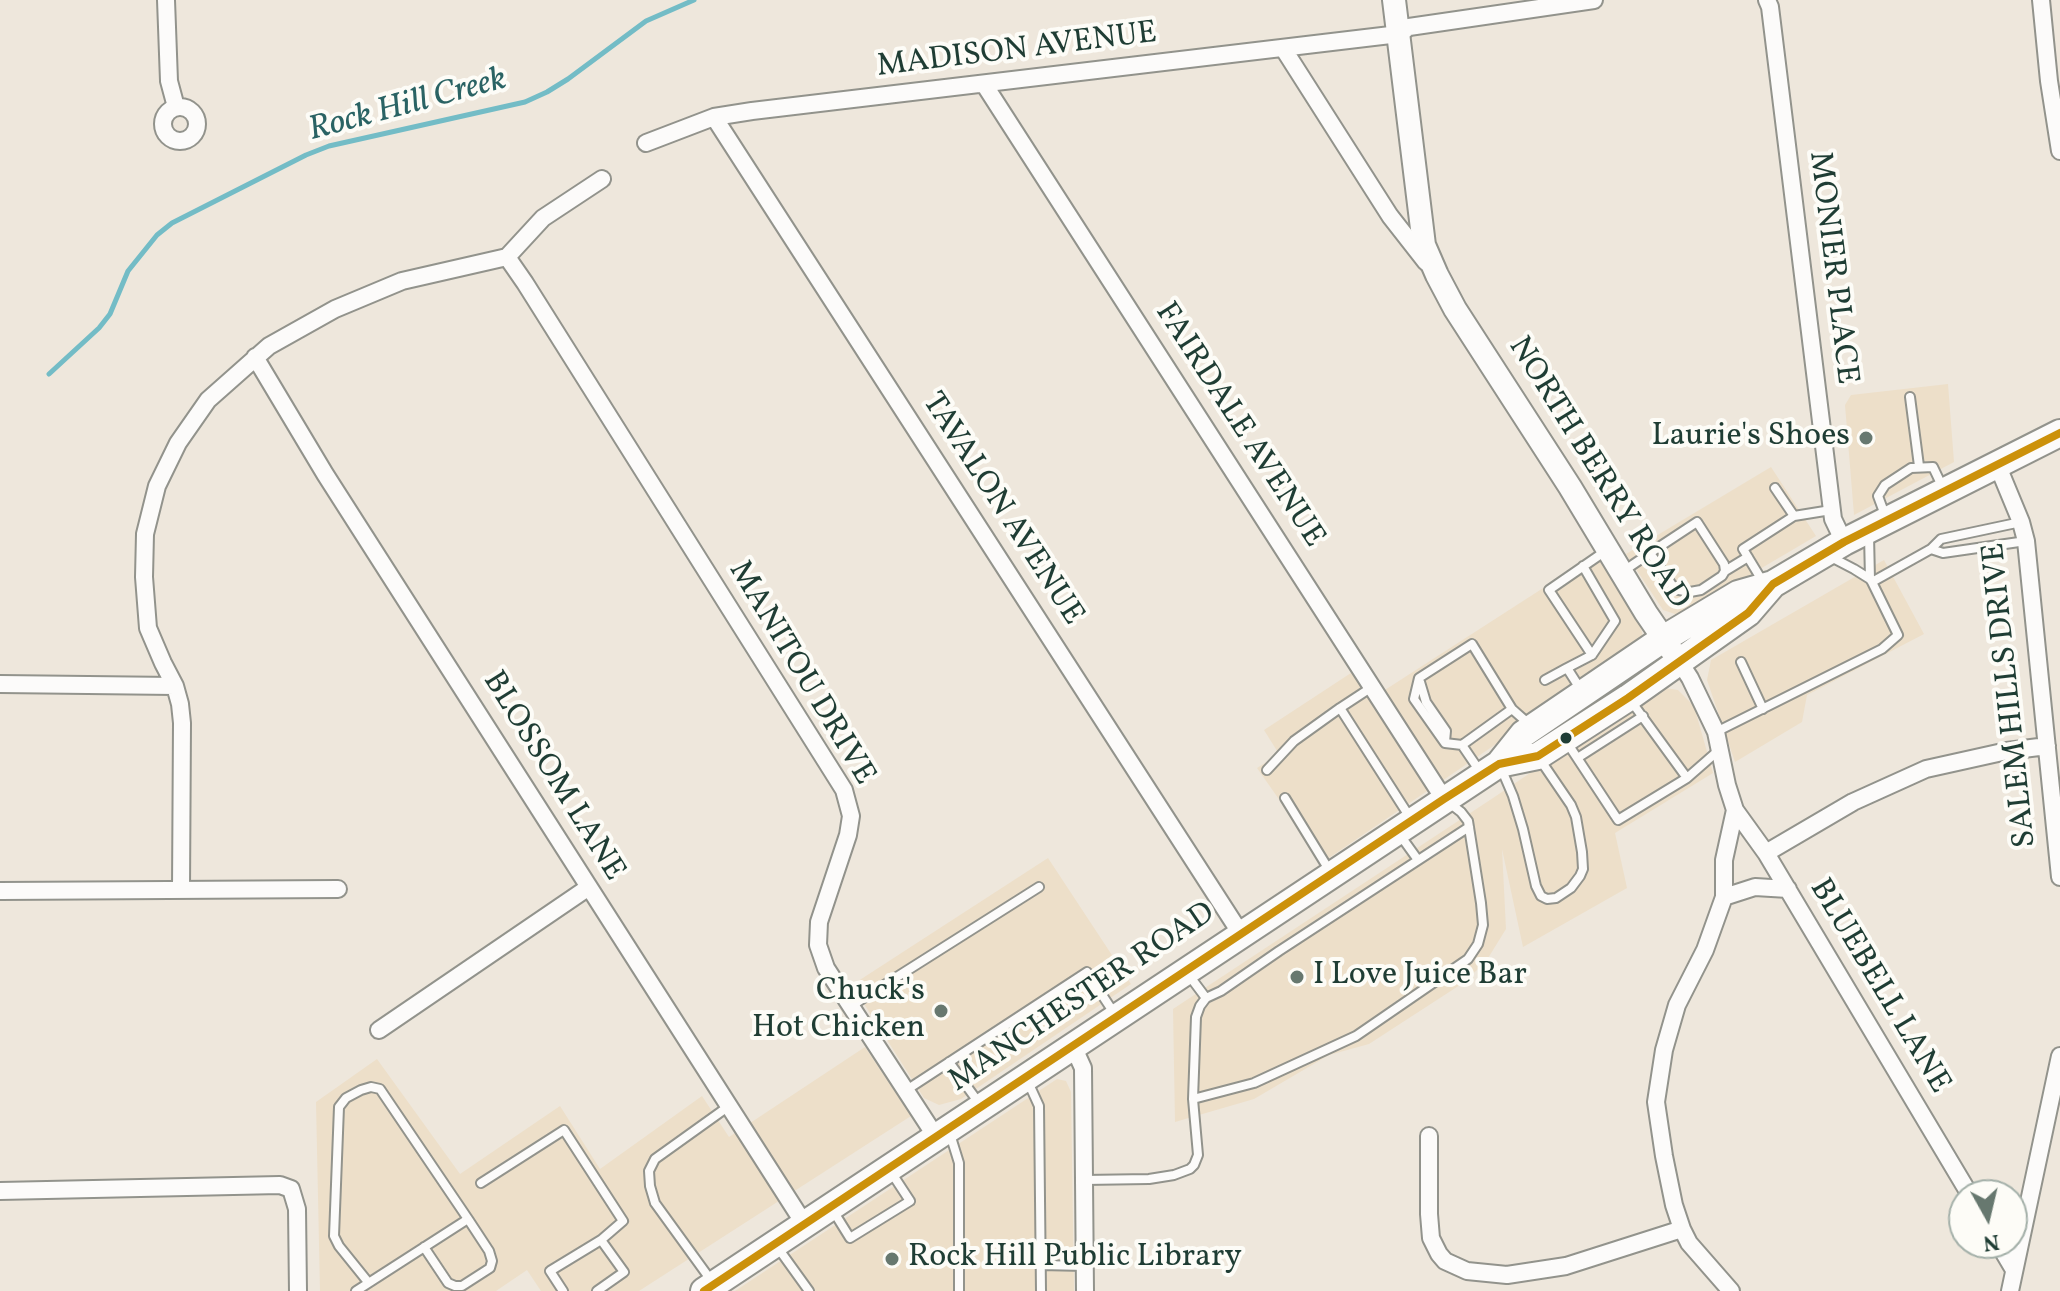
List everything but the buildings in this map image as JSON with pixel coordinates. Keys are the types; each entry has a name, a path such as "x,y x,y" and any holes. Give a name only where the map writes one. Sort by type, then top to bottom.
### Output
{"main road":[{"name":"NORTH BERRY ROAD","path":"1394,0 1424,245 1455,309 1679,661"},
{"name":"MANCHESTER ROAD","path":"709,1288 1491,769 1523,734 1663,639 1722,590 1738,594 1769,585 1878,524 2060,433"},
{"name":"MANCHESTER ROAD","path":"1491,769 1572,748 1635,707 1679,661 1748,613 1769,585"}],"street":[{"path":"166,0 169,81 176,107"},
{"name":"MADISON AVENUE","path":"646,143 714,117 1399,34 1409,27 1594,0"},
{"name":"MONIER PLACE","path":"1767,0 1832,510 1834,548"},
{"path":"2041,0 2060,151"},
{"name":"NORTH BERRY ROAD","path":"1283,48 1390,216 1437,275"},
{"name":"FAIRDALE AVENUE","path":"984,84 1444,799"},
{"name":"TAVALON AVENUE","path":"714,117 1241,934"},
{"path":"181,889 183,732 180,704 148,628 144,577 145,534 157,486 178,443 208,400 269,346 335,309 402,281 507,257 543,218 602,179"},
{"name":"MANITOU DRIVE","path":"507,257 844,790 851,816 848,835 819,922 818,945 826,968 905,1091 942,1133"},
{"name":"BLOSSOM LANE","path":"255,357 325,474 805,1225"},
{"name":"SALEM HILLS DRIVE","path":"1997,464 2026,541 2060,877"},
{"name":"NORTH BERRY ROAD","path":"1679,661 1716,732 1735,810 1724,860 1724,897 1705,950 1677,1005 1664,1050 1656,1102 1674,1205 1682,1229 1689,1243 1731,1291"},
{"path":"0,684 175,686"},
{"path":"1766,853 1853,802 1926,769 2007,751 2047,746"},
{"name":"BLUEBELL LANE","path":"1735,810 1788,889 1960,1179"},
{"path":"379,1030 589,887"},
{"path":"1724,897 1755,887 1788,889"},
{"path":"0,891 338,889"},
{"path":"1073,1046 1083,1068 1085,1291"},
{"path":"2010,1291 2060,1056"},
{"path":"1429,1136 1431,1238 1445,1261 1467,1271 1507,1275 1566,1266 1682,1229"},
{"path":"0,1191 280,1185 291,1189 297,1209 298,1291"},
{"path":"2007,1259 2014,1270"}],"lane":[{"path":"1910,397 1919,466"},
{"path":"1871,580 1878,496 1885,485 1911,468 1933,467 1945,491"},
{"path":"1775,488 1794,516"},
{"path":"1769,585 1743,549 1794,516 1832,510"},
{"path":"1621,573 1697,522 1724,564 1725,571"},
{"path":"1871,580 1931,549 1941,539 2021,522"},
{"path":"1931,549 1943,553 2026,541"},
{"path":"1716,732 1882,649 1898,635 1871,580 1834,548"},
{"path":"1592,655 1549,590 1607,549"},
{"path":"1650,553 1672,585 1690,592 1722,590 1725,571 1748,557"},
{"path":"1545,680 1592,655 1615,621 1599,602 1583,566"},
{"path":"1574,630 1583,621"},
{"path":"1533,727 1512,709 1472,644 1419,678 1426,702 1446,731 1445,743 1462,745 1491,769 1513,796 1536,886 1541,896 1547,899 1556,898 1571,888 1580,876 1583,869 1582,852 1571,805 1538,756"},
{"path":"1741,662 1763,709"},
{"path":"1567,668 1583,693"},
{"path":"1267,770 1294,741 1372,687"},
{"path":"1635,707 1687,778"},
{"path":"1340,708 1404,825 1418,860"},
{"path":"1462,745 1512,709"},
{"path":"1572,748 1618,820 1687,778 1720,750"},
{"path":"1285,798 1332,874"},
{"path":"1193,1099 1254,1083 1356,1036 1468,959 1478,944 1483,925 1481,903 1468,821 1444,799"},
{"path":"1084,1180 1149,1179 1190,1169 1198,1155 1193,1099 1196,1017 1206,998 1469,827"},
{"path":"851,1006 1039,887"},
{"path":"1186,971 1206,998"},
{"path":"905,1091 1087,972 1116,1017"},
{"path":"949,1062 981,1106"},
{"path":"1025,1078 1039,1106 1041,1291"},
{"path":"368,1282 334,1236 339,1107 346,1098 361,1090 371,1087 380,1089 489,1251 492,1261 490,1268 462,1286 455,1286 448,1283 424,1247"},
{"path":"709,1288 655,1203 649,1171 655,1159 729,1106"},
{"path":"481,1183 564,1130 623,1221 601,1240 550,1271 563,1291"},
{"path":"942,1133 959,1163 959,1291"},
{"path":"831,1206 850,1238 910,1201 888,1168"},
{"path":"356,1291 468,1219"},
{"path":"597,1291 624,1272 601,1240"},
{"path":"775,1244 809,1291"},
{"path":"1041,1265 1086,1266"}],"shaded area":[{"path":"1948,384 1954,462 1854,515 1845,405 1851,395"},
{"path":"1771,467 1816,536 1687,612 1675,614 1663,610 1626,554"},
{"path":"1596,554 1640,622 1643,638 1634,650 1323,862 1257,768 1279,754 1264,730 1354,671 1374,697"},
{"path":"1884,560 1924,634 1807,695 1802,722 1735,762 1707,680 1711,660"},
{"path":"1658,687 1678,690 1694,706 1713,773 1615,833 1627,888 1523,947 1502,849 1506,929 1485,963 1460,985 1369,1044 1329,1055 1254,1099 1175,1122 1173,1009"},
{"path":"1048,858 1131,984 961,1099 939,1105 924,1098 852,985"},
{"path":"865,1047 911,1116 639,1291 541,1291 527,1270 496,1291 320,1291 316,1102 377,1059 460,1174 560,1106 600,1169 702,1096 729,1137"},
{"path":"1057,1079 1066,1081 1071,1092 1074,1291 735,1291"}],"waterway":[{"name":"Rock Hill Creek","path":"49,374 99,328 110,314 128,271 157,235 172,223 329,146 525,102 568,79 646,21 694,0"}],"transit line":[{"path":"704,1291 1444,799 1499,764 1538,756 1628,698 1748,613 1773,584 1844,542 2060,433"}],"place":[{"name":"Laurie's Shoes","path":"1866,438"},
{"name":"I Love Juice Bar","path":"1297,977"},
{"name":"Chuck's Hot Chicken","path":"941,1011"},
{"name":"Rock Hill Public Library","path":"892,1259"}]}
